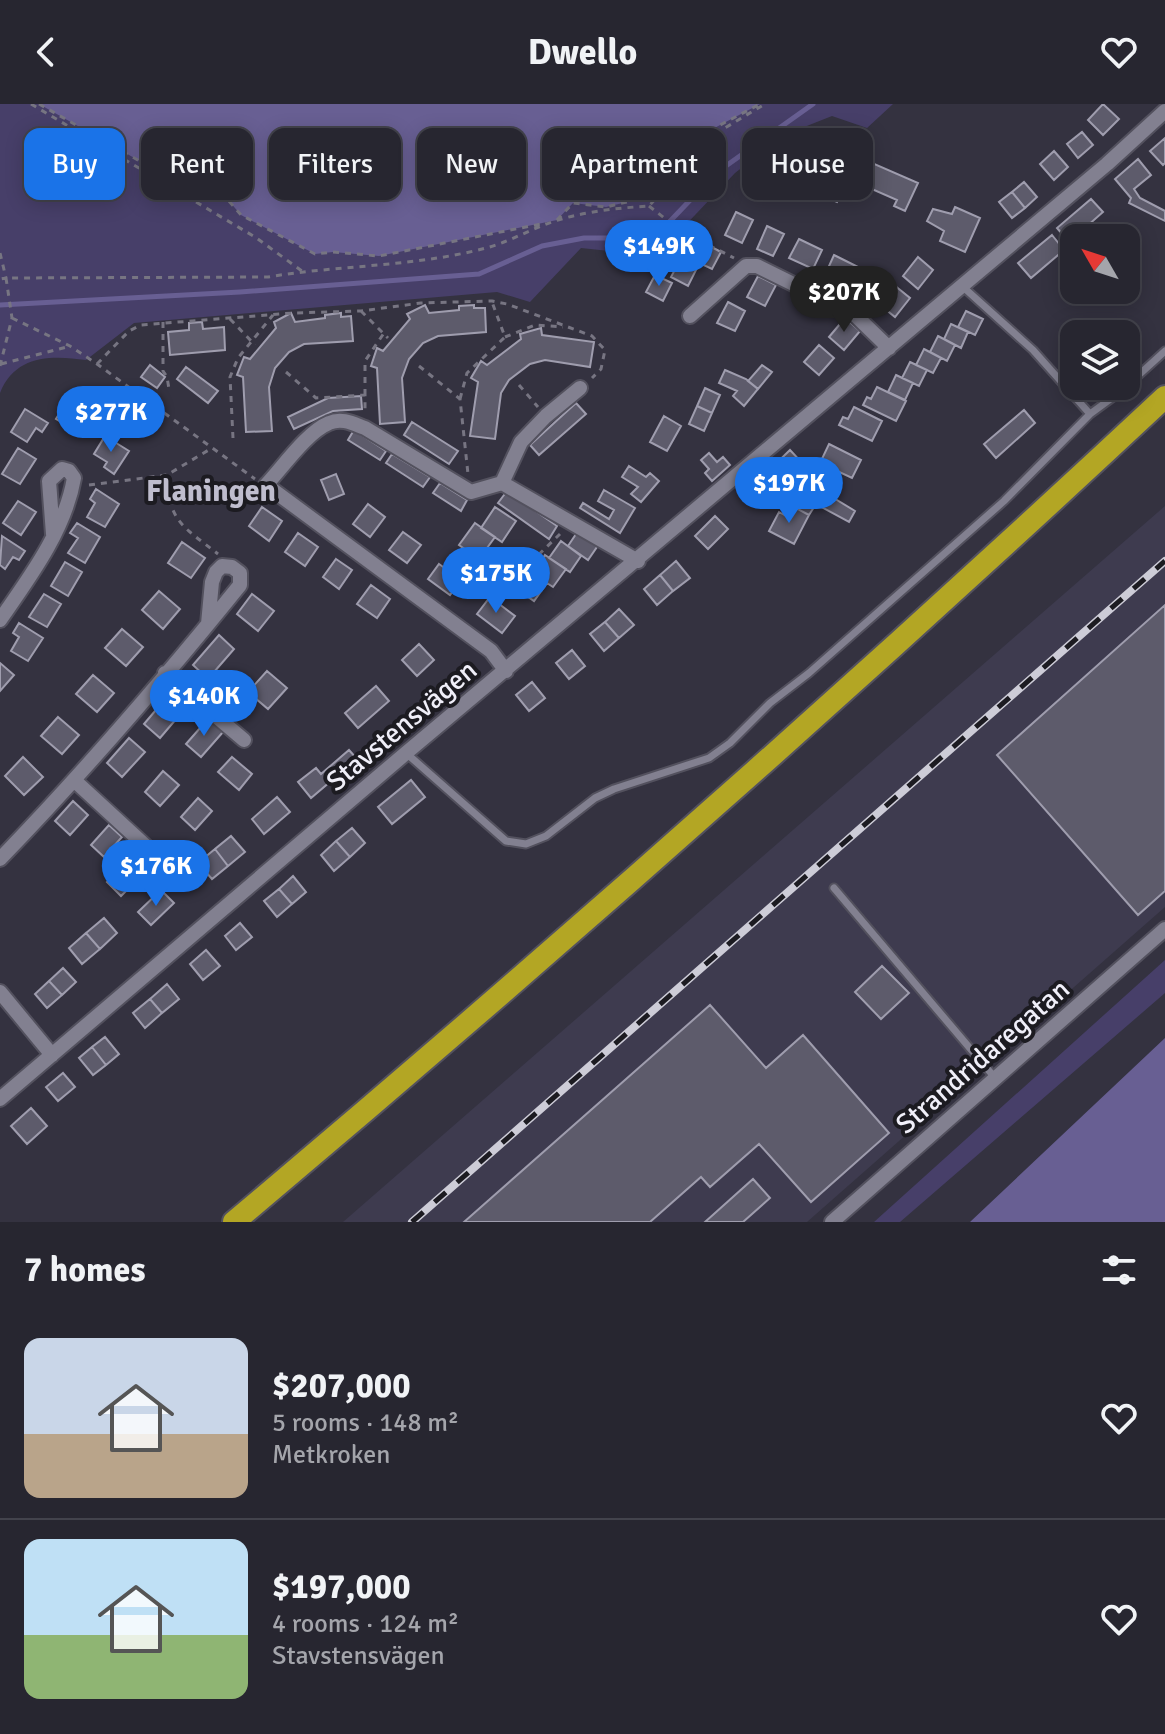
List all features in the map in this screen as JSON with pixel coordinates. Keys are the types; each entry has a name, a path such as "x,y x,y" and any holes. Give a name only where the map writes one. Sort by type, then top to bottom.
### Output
{"highway":[{"path":"234,1222 364,1113 774,752 988,561 1165,397"},
{"path":"253,1222 364,1113"}],"street":[{"name":"Stavstensvägen","path":"0,1099 1164,115"},
{"path":"690,316 746,266 757,266 854,314 889,348"},
{"path":"502,483 521,442 580,388"},
{"path":"506,671 491,651 266,485 305,442 330,422 348,421 365,428 471,492 502,483 638,561"},
{"path":"0,620 25,583 62,519 74,478 69,471 62,469 49,481 53,534"},
{"path":"0,859 75,781 165,673 208,624 240,585 240,573 232,567 222,566 216,572 212,582 208,624"},
{"path":"165,673 244,740"},
{"path":"75,781 163,862"},
{"name":"Strandridaregatan","path":"832,1222 1165,929"},
{"path":"0,992 52,1055"}],"lane":[{"path":"962,286 1033,350 1090,414"},
{"path":"406,753 506,841 526,844 546,836 595,798 614,789 709,758 730,743 770,703 809,673 1004,501 1090,414 1120,392 1165,351"},
{"path":"834,888 996,1079"}],"path":[{"path":"31,104 255,237 302,271"},
{"path":"39,104 182,185 222,193 241,215 315,254 333,252 379,256 601,209 649,206 713,135 763,104"},
{"path":"0,279 268,277 302,271 409,264 485,249 557,220 573,203 606,207 652,196 703,134 763,104"},
{"path":"649,206 681,231 720,249 746,266"},
{"path":"0,253 12,318 1,365 70,346"},
{"path":"492,301 505,337"},
{"path":"97,364 129,331 163,321 492,301 592,336 605,350 601,369 580,388"},
{"path":"361,311 388,338"},
{"path":"233,438 230,377 238,358 254,344 273,315"},
{"path":"12,318 70,346 266,485"},
{"path":"230,319 254,344"},
{"path":"163,321 163,371 169,389"},
{"path":"471,492 460,399 467,373 494,352 505,337 535,325 569,327"},
{"path":"365,428 365,361 384,333"},
{"path":"419,366 460,399"},
{"path":"286,372 316,398 365,395"},
{"path":"519,385 546,416"},
{"path":"73,487 167,475 212,448"},
{"path":"167,475 167,500 175,518 220,555 222,566"},
{"path":"530,563 571,523"}],"shaded area":[{"path":"0,104 893,104 867,128 832,116 802,128 742,128 742,168 726,182 726,128 542,128 542,200 709,200 656,256 581,248 530,302 497,292 134,323 86,360 47,358 25,365 15,371 0,393"},
{"path":"39,104 760,104 714,128 542,128 542,200 635,200 606,207 573,203 557,220 379,256 333,252 315,254 241,215 228,200 253,200 253,128 141,128 141,162 125,153 125,128 81,128"},
{"path":"1165,506 1165,907 807,1222 343,1222"},
{"path":"1165,960 1165,993 900,1222 874,1222"},
{"path":"1165,1038 1165,1222 970,1222"}],"building":[{"path":"1103,104 1119,119 1103,135 1088,120"},
{"path":"1082,132 1093,145 1078,158 1067,144"},
{"path":"1165,138 1165,163 1163,165 1150,151"},
{"path":"1054,151 1068,167 1054,180 1040,164"},
{"path":"1138,159 1151,175 1134,189 1140,198 1165,211 1165,221 1129,203 1131,198 1115,179"},
{"path":"873,163 918,183 905,211 894,206 897,200 873,189"},
{"path":"1024,182 1037,197 1025,208 1012,192"},
{"path":"1012,192 1025,208 1012,218 999,202"},
{"path":"1091,199 1103,212 1089,224 1062,224"},
{"path":"955,207 980,218 965,252 940,241 944,231 927,221 933,209 952,214"},
{"path":"736,212 753,220 742,243 725,235"},
{"path":"767,226 784,234 773,256 757,249"},
{"path":"1052,235 1060,245 1060,253 1031,278 1018,263"},
{"path":"799,239 822,250 813,269 789,258"},
{"path":"704,243 721,252 712,269 695,261"},
{"path":"834,255 858,267 848,286 825,275"},
{"path":"918,257 933,270 918,289 903,276"},
{"path":"680,260 697,268 688,286 671,277"},
{"path":"655,275 672,283 663,301 646,292"},
{"path":"758,276 776,285 765,306 747,297"},
{"path":"894,285 910,298 895,317 879,304"},
{"path":"728,302 745,311 735,331 717,323"},
{"path":"425,305 429,313 459,310 459,306 485,308 486,332 438,336 423,343 409,359 402,378 405,422 380,424 377,368 371,366 377,348 383,351 410,319 407,314"},
{"path":"966,311 983,319 975,335 958,327"},
{"path":"291,313 295,322 341,313 341,317 351,316 353,341 304,344 289,352 275,368 269,387 272,431 246,432 243,377 237,375 244,357 250,359 276,328 274,322"},
{"path":"845,318 860,331 844,350 829,337"},
{"path":"202,322 203,329 224,327 225,350 170,355 168,332 189,330 189,323"},
{"path":"951,324 968,332 961,348 944,339"},
{"path":"541,328 542,335 594,342 590,367 545,360 530,364 509,380 501,393 495,439 470,436 478,382 471,378 481,361 487,365 521,339 520,334"},
{"path":"938,336 955,345 947,361 930,352"},
{"path":"819,345 834,358 819,375 804,362"},
{"path":"924,349 941,358 933,373 916,365"},
{"path":"910,362 927,370 919,386 902,378"},
{"path":"150,365 165,377 157,388 141,377"},
{"path":"762,365 772,372 758,389 748,381"},
{"path":"186,367 218,391 208,403 177,379"},
{"path":"725,370 746,379 758,389 744,406 733,396 737,391 719,383"},
{"path":"896,375 913,383 905,400 888,392"},
{"path":"877,387 906,401 896,421 863,405 867,397 871,399"},
{"path":"705,388 720,395 712,413 697,406"},
{"path":"71,395 94,411 83,428 70,419 66,425 56,419"},
{"path":"361,396 362,409 333,411 294,429 288,417 328,398"},
{"path":"576,403 586,414 539,455 530,445"},
{"path":"697,406 712,413 704,431 689,424"},
{"path":"854,407 882,421 872,441 839,425 843,417 848,419"},
{"path":"25,409 48,423 42,432 36,428 27,442 11,432"},
{"path":"1024,410 1035,423 996,458 984,444"},
{"path":"664,416 681,426 667,451 650,442"},
{"path":"412,422 458,451 449,464 404,435"},
{"path":"354,430 386,451 380,460 348,440"},
{"path":"105,436 129,451 114,474 104,467 107,462 94,454"},
{"path":"829,444 861,460 852,478 820,463"},
{"path":"18,448 36,459 20,484 2,474"},
{"path":"790,450 803,464 774,491 761,478"},
{"path":"709,453 717,462 723,457 730,465 712,481 705,473 709,469 701,460"},
{"path":"392,454 430,477 423,487 386,463"},
{"path":"629,466 646,477 650,473 659,481 641,502 631,494 638,487 622,477"},
{"path":"336,474 344,494 329,500 321,480"},
{"path":"440,483 467,500 461,511 433,493"},
{"path":"809,483 855,511 849,522 816,504 809,515 794,507"},
{"path":"96,489 119,504 105,527 87,517 95,503 90,499"},
{"path":"604,490 635,508 620,533 580,508 583,503 609,519 614,510 598,501"},
{"path":"507,491 557,526 549,539 498,503"},
{"path":"18,501 36,512 21,535 3,523"},
{"path":"368,504 385,517 370,537 353,524"},
{"path":"262,507 282,521 269,541 249,526"},
{"path":"495,507 516,521 502,542 481,528"},
{"path":"794,507 809,515 794,544 769,531 779,512 788,517"},
{"path":"715,516 728,529 708,549 695,536"},
{"path":"77,523 100,537 85,563 68,553 78,538 70,533"},
{"path":"475,523 495,537 479,559 459,545"},
{"path":"578,531 599,544 588,560 568,546"},
{"path":"403,532 421,545 407,563 389,550"},
{"path":"298,533 318,547 305,566 285,552"},
{"path":"2,536 25,551 19,560 13,557 5,569 0,565"},
{"path":"561,541 581,556 570,572 549,558"},
{"path":"182,542 205,558 191,578 168,563"},
{"path":"545,555 566,569 553,587 533,574"},
{"path":"336,559 352,570 339,589 323,577"},
{"path":"676,561 690,578 673,591 660,575"},
{"path":"65,562 82,572 68,596 51,586"},
{"path":"439,564 461,580 450,595 428,579"},
{"path":"526,569 547,583 534,601 514,587"},
{"path":"660,575 673,591 657,605 644,589"},
{"path":"371,585 390,599 377,618 357,604"},
{"path":"159,591 180,609 163,629 142,610"},
{"path":"44,594 61,604 47,627 29,617"},
{"path":"252,594 274,611 258,631 237,614"},
{"path":"490,597 515,616 502,633 477,614"},
{"path":"1165,605 1165,891 1138,915 997,755"},
{"path":"619,609 634,625 619,638 605,622"},
{"path":"605,622 619,638 604,651 590,634"},
{"path":"19,623 43,638 28,661 11,651 19,637 13,633"},
{"path":"122,629 143,647 126,666 105,648"},
{"path":"219,635 234,649 208,679 193,665"},
{"path":"419,644 434,660 417,676 402,660"},
{"path":"572,650 585,666 569,679 556,663"},
{"path":"0,663 14,675 0,691"},
{"path":"267,671 287,688 268,709 248,692"},
{"path":"93,675 114,693 97,712 76,694"},
{"path":"532,682 545,698 529,711 516,695"},
{"path":"376,686 389,701 358,728 345,713"},
{"path":"161,704 177,718 160,738 144,724"},
{"path":"58,717 79,735 62,754 41,736"},
{"path":"208,719 223,732 201,757 186,744"},
{"path":"129,738 145,752 122,777 107,763"},
{"path":"349,750 357,759 311,798 298,782 316,768 321,774"},
{"path":"23,757 43,777 24,795 5,776"},
{"path":"232,757 252,774 239,790 218,772"},
{"path":"163,771 179,785 160,806 145,792"},
{"path":"411,780 425,797 392,824 378,807"},
{"path":"277,797 290,812 264,834 252,819"},
{"path":"198,798 212,811 195,830 181,817"},
{"path":"73,801 88,815 70,835 55,821"},
{"path":"109,825 122,837 104,857 91,845"},
{"path":"352,828 365,843 350,857 336,841"},
{"path":"231,836 245,852 228,866 215,849"},
{"path":"336,841 350,857 334,871 321,855"},
{"path":"215,849 228,866 212,879 198,863"},
{"path":"128,862 142,875 121,896 107,882"},
{"path":"293,876 306,892 292,904 279,889"},
{"path":"279,889 292,904 277,917 264,901"},
{"path":"161,890 174,903 151,925 138,912"},
{"path":"104,918 117,933 100,949 86,933"},
{"path":"240,923 252,937 236,950 225,936"},
{"path":"86,933 100,949 82,964 69,948"},
{"path":"206,950 220,966 203,980 190,964"},
{"path":"882,966 909,993 881,1019 855,992"},
{"path":"63,968 76,982 62,995 49,981"},
{"path":"49,981 62,995 47,1008 35,994"},
{"path":"167,984 179,999 162,1013 150,999"},
{"path":"150,999 162,1013 145,1028 133,1013"},
{"path":"710,1005 766,1068 803,1035 889,1133 811,1202 759,1144 710,1187 701,1177 650,1222 464,1222"},
{"path":"105,1037 119,1054 106,1065 92,1047"},
{"path":"92,1047 106,1065 93,1075 79,1058"},
{"path":"63,1073 75,1087 58,1101 46,1087"},
{"path":"31,1108 47,1126 27,1144 11,1126"},
{"path":"753,1179 770,1198 743,1222 705,1222"}],"waterway":[{"path":"0,305 240,292 479,274 542,246 584,238 654,238 716,173 813,104"}],"railway":[{"path":"412,1222 1165,561"}],"district":[{"name":"Flaningen","path":"211,491"}]}
